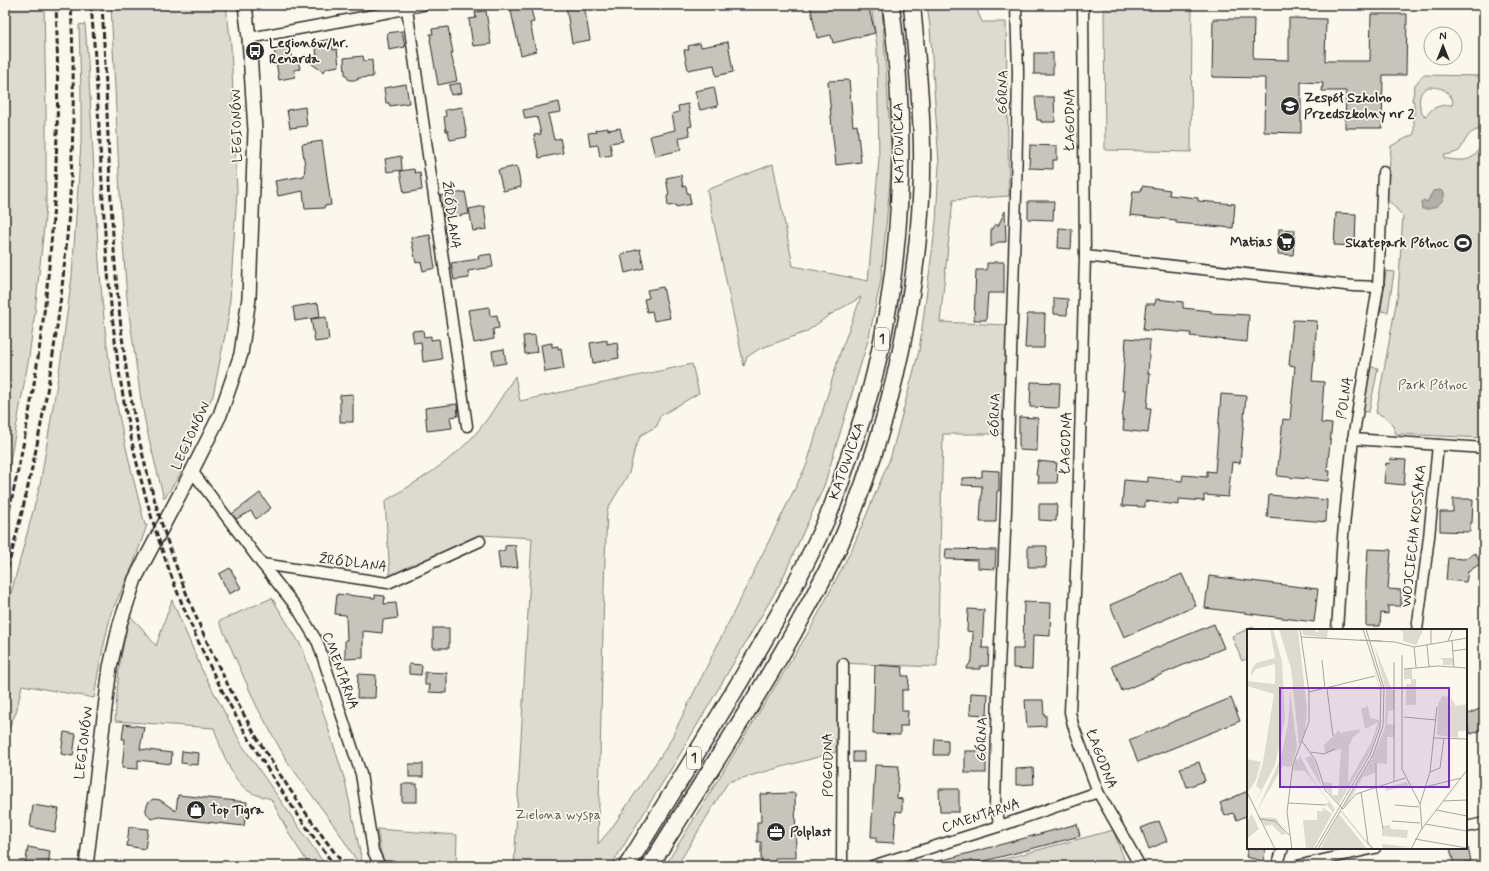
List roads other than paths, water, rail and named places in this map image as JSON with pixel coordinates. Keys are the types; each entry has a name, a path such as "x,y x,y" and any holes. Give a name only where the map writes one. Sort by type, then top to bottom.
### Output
{"main road":[{"name":"KATOWICKA","path":"627,866 760,649 790,594 829,514 865,410 882,341 894,266 899,216 901,143 896,43 891,5"},
{"name":"KATOWICKA","path":"650,866 731,739 778,661 815,594 841,542 862,487 882,426 904,336 917,253 922,166 920,92 912,5"}],"street":[{"name":"LEGIONÓW","path":"86,866 110,667 120,624 135,579 220,415 240,354 249,298 255,130 249,38 245,5"},
{"path":"249,38 390,9 407,9 423,5"},
{"name":"GÓRNA","path":"1000,826 994,805 1007,502 1018,72 1016,5"},
{"name":"ŁAGODNA","path":"1083,5 1085,256 1077,547 1070,712 1073,725 1098,792 1140,866"},
{"name":"ŹRÓDLANA","path":"407,9 467,426"},
{"name":"POLNA","path":"1337,629 1343,536 1353,439 1378,287 1383,172"},
{"path":"1085,256 1354,286 1378,287"},
{"path":"1353,439 1484,448"},
{"name":"WOJCIECHA KOSSAKA","path":"1417,629 1429,537 1438,445"},
{"name":"CMENTARNA","path":"192,471 297,608 318,643 361,774 374,851 380,866"},
{"name":"ŹRÓDLANA","path":"262,564 388,583 480,541"},
{"name":"POGODNA","path":"842,866 843,664"},
{"name":"CMENTARNA","path":"872,866 1000,826 1098,792"},
{"path":"1467,827 1484,823"},
{"path":"1277,866 1283,849"},
{"path":"1298,866 1371,849"}],"railway":[{"path":"5,527 20,463 32,398 49,268 57,137 58,71 56,5"},
{"path":"5,577 39,436 61,293 68,221 72,149 73,77 71,5"},
{"path":"91,5 104,219 111,305 123,397 145,495 177,590 217,681 241,725 274,779 335,866"},
{"path":"102,5 110,186 120,322 134,416 145,465 174,561 212,653 259,741 311,820 345,866"}],"place":[{"name":"Legionów/hr. Renarda","path":"255,51"},
{"name":"Zespół Szkolno Przedszkolny nr 2","path":"1290,106"},
{"name":"Matias","path":"1286,242"},
{"name":"Skatepark Północ","path":"1463,243"},
{"name":"Top Tigra","path":"196,810"},
{"name":"Polplast","path":"776,832"}],"park label":[{"name":"Park Północ","path":"1433,385"},
{"name":"Zielona wyspa","path":"558,815"}]}
